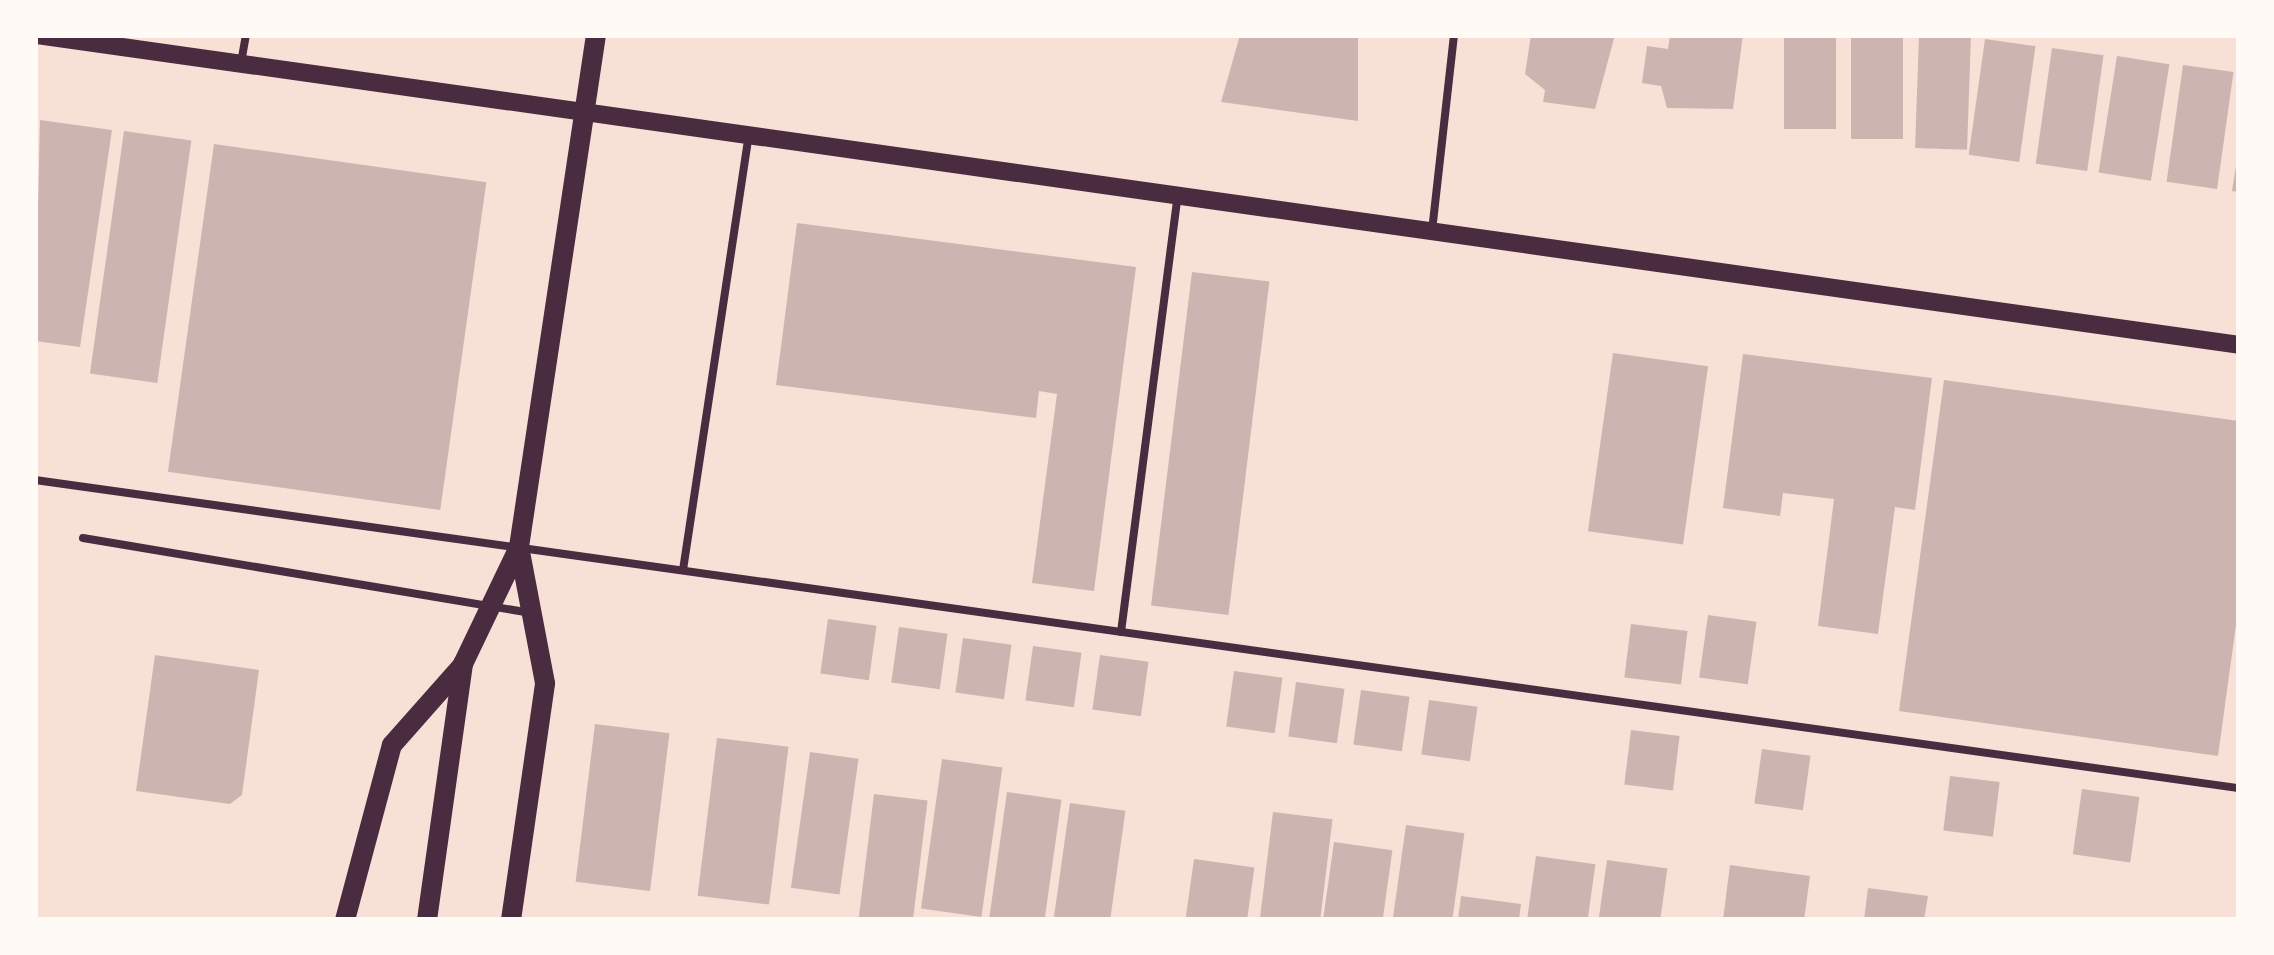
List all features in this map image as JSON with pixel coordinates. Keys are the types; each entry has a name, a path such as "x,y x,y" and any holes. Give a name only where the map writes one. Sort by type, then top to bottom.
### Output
{"main road":[{"path":"346,920 392,745 463,664 520,547 596,35"},
{"path":"512,920 545,683 520,547"},
{"path":"427,920 463,664"}],"street":[{"path":"37,35 2239,345"}],"lane":[{"path":"242,63 246,35"},
{"path":"1432,231 1454,35"},
{"path":"683,570 748,134"},
{"path":"1121,632 1178,195"},
{"path":"35,480 2239,788"},
{"path":"83,538 532,613"}],"building":[{"path":"1240,35 1358,35 1358,121 1221,102"},
{"path":"1531,35 1615,35 1595,109 1543,102 1545,90 1525,74"},
{"path":"1670,35 1743,35 1733,109 1667,108 1661,86 1642,83 1647,46 1668,49"},
{"path":"1784,35 1836,35 1836,129 1784,129"},
{"path":"1851,35 1903,35 1903,139 1851,139"},
{"path":"1919,35 1971,37 1967,150 1915,148"},
{"path":"1985,39 2036,46 2019,162 1969,155"},
{"path":"2052,48 2103,55 2087,171 2036,164"},
{"path":"2117,56 2169,64 2151,181 2099,173"},
{"path":"2183,65 2234,72 2217,189 2167,182"},
{"path":"40,120 112,130 80,347 35,341"},
{"path":"124,131 191,140 157,383 90,374"},
{"path":"214,144 486,182 440,510 168,472"},
{"path":"2239,160 2239,192 2232,191"},
{"path":"797,223 1136,267 1094,591 1032,583 1057,394 1039,391 1036,418 776,385"},
{"path":"1192,272 1269,282 1228,615 1151,605"},
{"path":"1613,353 1708,366 1683,545 1588,531"},
{"path":"1743,354 1932,378 1915,510 1895,507 1878,634 1818,626 1834,499 1783,493 1780,516 1723,508"},
{"path":"1944,380 2239,421 2239,603 2218,756 1899,711"},
{"path":"1708,615 1757,622 1748,684 1699,677"},
{"path":"828,619 877,626 869,680 820,673"},
{"path":"1631,624 1688,631 1681,685 1624,678"},
{"path":"899,627 948,634 940,689 891,682"},
{"path":"963,638 1012,645 1004,699 955,692"},
{"path":"1033,646 1082,653 1074,707 1025,700"},
{"path":"155,655 259,670 242,795 230,804 136,791"},
{"path":"1100,655 1149,662 1141,716 1092,709"},
{"path":"1234,671 1283,678 1275,733 1226,726"},
{"path":"1296,682 1345,689 1337,743 1288,736"},
{"path":"1361,690 1410,697 1402,751 1353,744"},
{"path":"1429,700 1478,707 1470,761 1421,754"},
{"path":"595,724 669,733 650,891 576,882"},
{"path":"1631,730 1680,736 1673,791 1624,785"},
{"path":"717,738 788,747 769,905 698,896"},
{"path":"1762,749 1811,756 1803,810 1754,803"},
{"path":"810,752 859,759 839,894 791,888"},
{"path":"942,759 1002,767 981,917 921,909"},
{"path":"1950,776 2000,782 1993,837 1943,831"},
{"path":"2082,789 2139,797 2130,862 2073,854"},
{"path":"1007,792 1061,800 1045,920 989,920"},
{"path":"874,794 928,801 913,920 859,920"},
{"path":"1070,803 1125,811 1110,920 1054,920"},
{"path":"1273,812 1333,819 1320,920 1260,920"},
{"path":"1406,825 1464,833 1452,920 1393,920"},
{"path":"1334,842 1392,850 1383,920 1323,920"},
{"path":"1536,856 1595,864 1588,920 1527,920"},
{"path":"1194,859 1254,867 1247,920 1186,919"},
{"path":"1607,860 1667,868 1660,920 1599,920"},
{"path":"1730,865 1810,876 1804,920 1723,920"},
{"path":"1868,888 1928,896 1924,920 1864,920"},
{"path":"1461,896 1521,904 1519,920 1458,920"}]}
